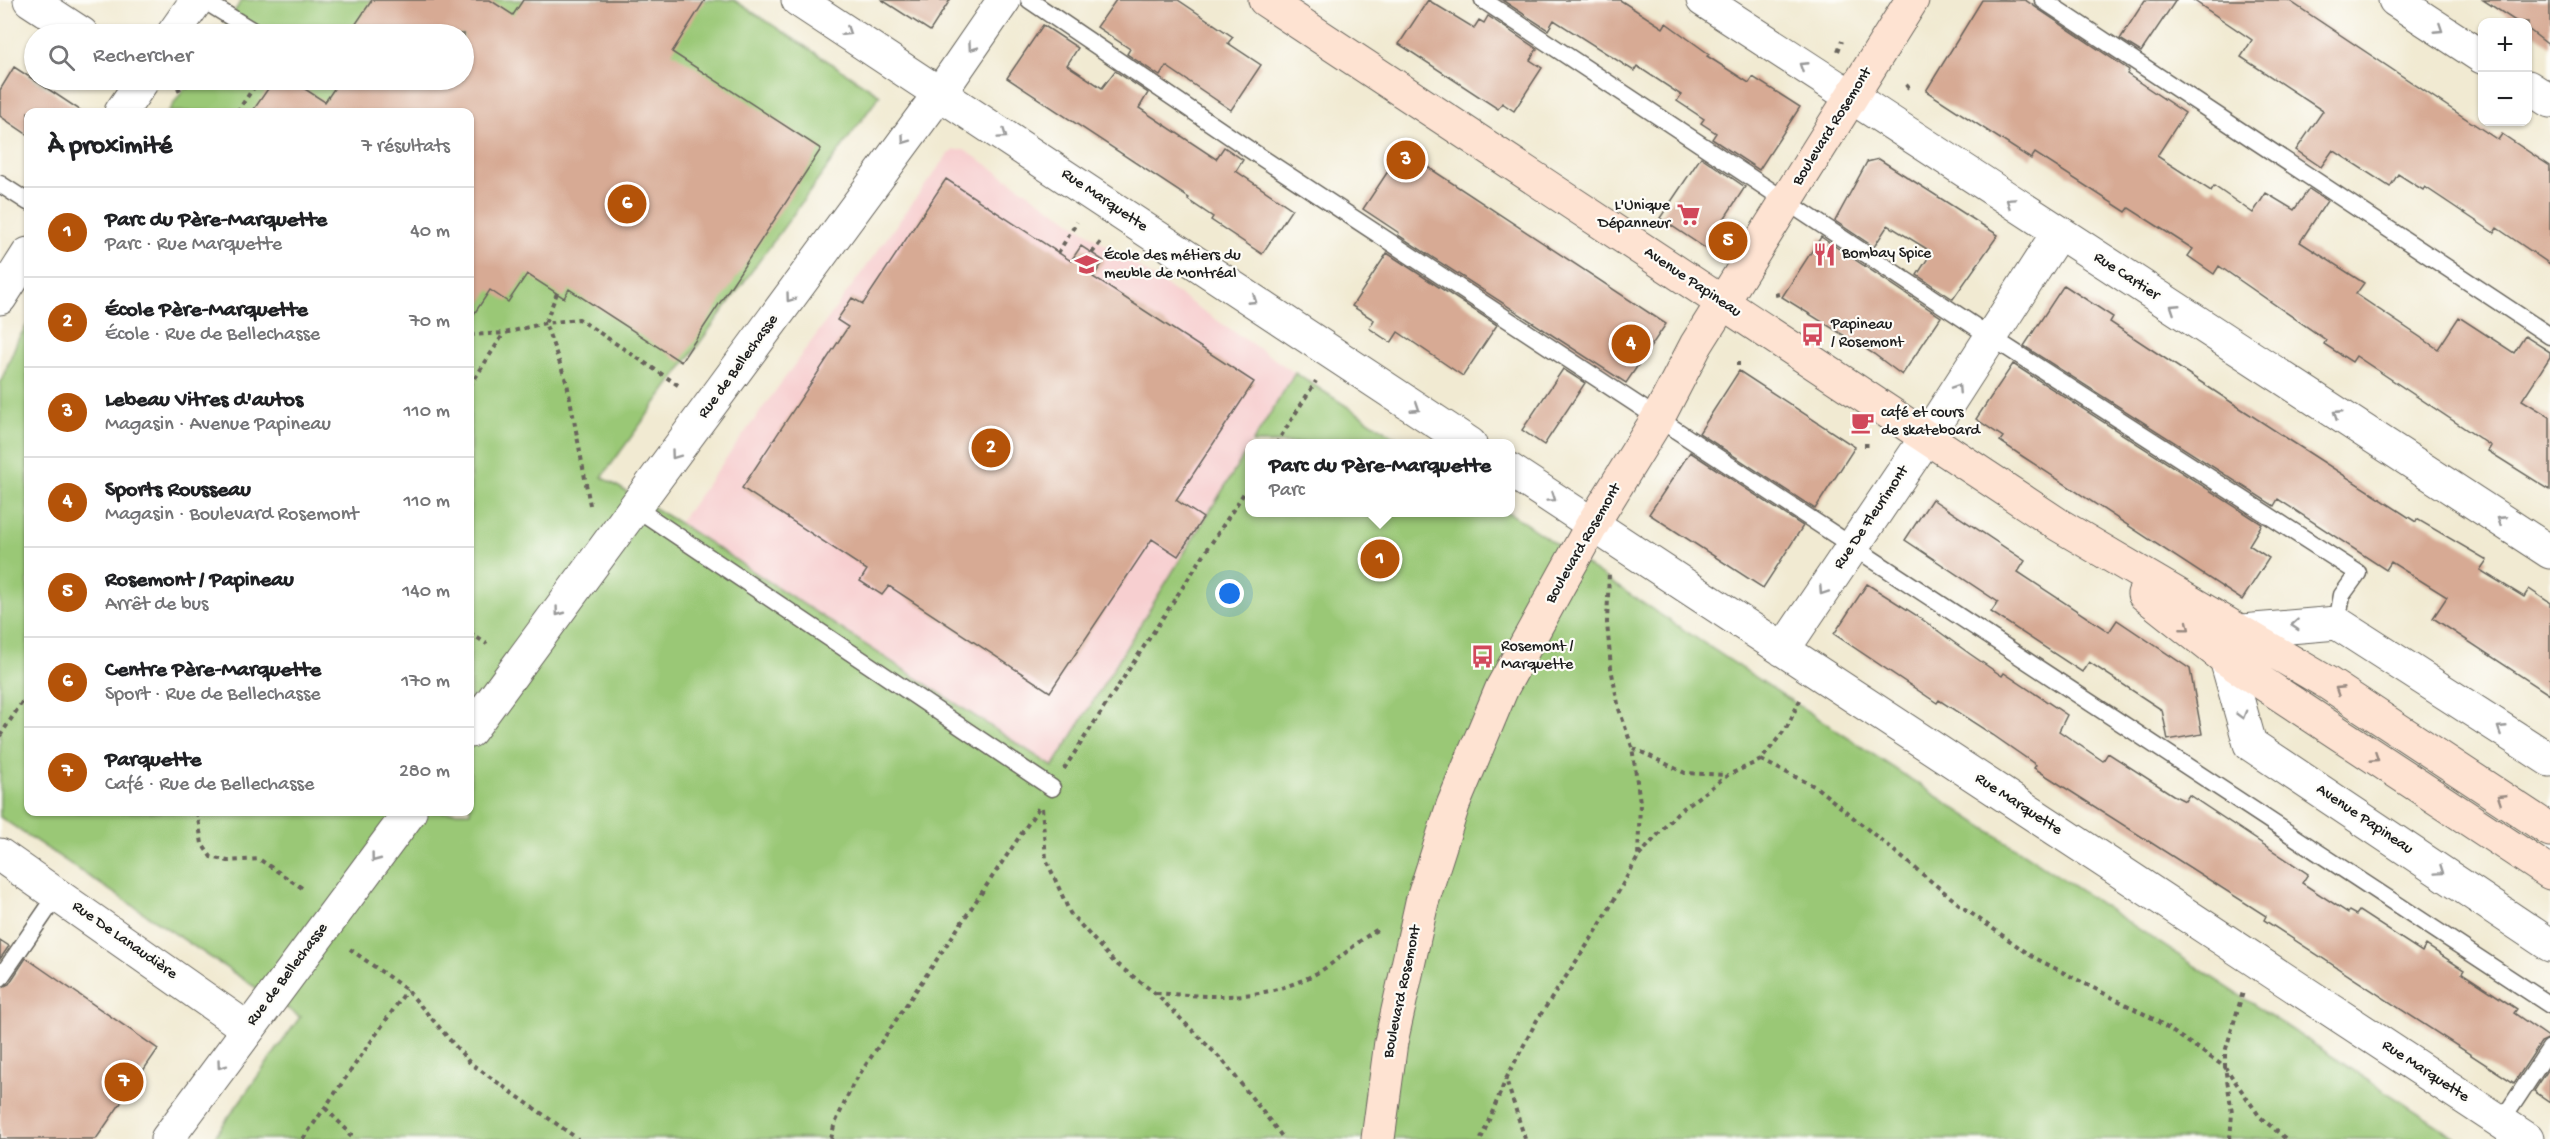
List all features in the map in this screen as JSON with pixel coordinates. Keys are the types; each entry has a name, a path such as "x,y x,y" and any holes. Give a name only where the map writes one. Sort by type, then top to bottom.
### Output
{"main road":[{"name":"Avenue Papineau","path":"1265,0 2059,525 2326,682 2550,830"},
{"name":"Boulevard Rosemont","path":"1378,1139 1396,1020 1422,902 1453,805 1502,688 1592,525 1659,418 1696,345 1912,0"},
{"name":"Avenue Papineau","path":"2059,525 2226,659 2550,873"}],"street":[{"path":"30,0 67,24"},
{"path":"180,24 197,0"},
{"name":"Rue Marquette","path":"798,0 1462,439"},
{"name":"Rue de Bellechasse","path":"474,726 940,93 1004,0"},
{"name":"Rue Cartier","path":"1703,0 2058,234 2550,552"},
{"path":"2395,0 2478,54"},
{"path":"124,108 136,90"},
{"path":"2532,90 2550,101"},
{"name":"Rue De Fleurimont","path":"1783,650 1926,438 2058,234"},
{"path":"0,298 24,260"},
{"name":"Rue Marquette","path":"1515,473 2514,1131"},
{"path":"2242,631 2337,622 2550,760"},
{"name":"Avenue Papineau","path":"2226,659 2250,744 2550,945"},
{"name":"Rue de Bellechasse","path":"167,1139 407,816"},
{"name":"Rue De Lanaudière","path":"0,855 248,1029"}],"lane":[{"path":"203,0 242,24"},
{"path":"1029,0 1250,150 2550,1005"},
{"path":"1483,0 1990,337 2358,573 2342,595 2337,622"},
{"path":"2043,0 2550,336"},
{"path":"0,184 24,199"},
{"path":"636,508 1052,788"},
{"path":"0,978 57,895"},
{"path":"2514,1131 2550,1047"}],"path":[{"path":"1836,56 1842,41"},
{"path":"240,108 252,90"},
{"path":"1400,153 1396,150 1401,141"},
{"path":"1058,253 1077,222"},
{"path":"1092,253 1103,239"},
{"path":"557,293 545,323 567,383 590,505"},
{"path":"474,335 505,333 545,323 579,319 678,385"},
{"path":"474,380 505,333"},
{"path":"1279,439 1316,381"},
{"path":"1052,788 1245,492"},
{"path":"1610,572 1607,622 1611,668 1619,709 1632,747 1640,802 1638,857"},
{"path":"474,636 487,644"},
{"path":"0,736 24,699"},
{"path":"1481,1139 1506,1079 1537,1020 1597,930 1638,857 1677,813 1728,775 1761,760 1786,727 1800,700"},
{"path":"1632,747 1686,773 1728,775"},
{"path":"1761,760 1815,787 1965,909 2033,957 2154,1019 2225,1067 2260,1117 2286,1139"},
{"path":"831,1139 853,1084 1041,804 1046,859 1070,913 1114,962 1155,993 1224,1062 1284,1139"},
{"path":"198,816 202,844 212,857 228,861 260,859 306,890"},
{"path":"1155,993 1215,997 1273,992 1318,972 1377,930"},
{"path":"350,950 407,990 470,1063 578,1139"},
{"path":"303,1139 407,990"},
{"path":"2230,1139 2232,1113 2225,1052 2243,992"},
{"path":"1506,1079 1525,1139"},
{"path":"325,1108 351,1134 347,1139"}],"shaded area":[{"path":"955,150 965,150 1295,373 1254,439 1245,439 1245,454 1053,767 679,523 948,154"}],"green space":[{"path":"242,0 734,0 880,95 602,477 679,523 1053,767 1245,454 1245,517 1515,516 1620,588 2458,1139 213,1139 300,1017 0,817 0,384 18,339 24,330 24,816 474,816 474,108 171,108 183,90 474,90 474,24 226,24"},
{"path":"1295,373 1398,439 1254,439"}],"building":[{"path":"372,0 490,0 513,15 523,0 705,0 672,52 821,149 681,362 569,289 564,298 527,274 508,302 490,290 474,314 474,108 255,108 267,90 306,90 325,102 333,90 474,90 474,24 356,24"},
{"path":"882,0 950,0 930,31"},
{"path":"1116,0 1178,0 1233,37 1228,43 1261,65 1231,110 1166,66 1160,76 1127,54 1130,49 1097,27"},
{"path":"1428,0 1474,28 1479,20 1484,23 1488,16 1537,49 1530,60 1542,68 1514,111 1502,103 1498,109 1399,44"},
{"path":"1502,0 1620,0 1663,28 1666,23 1709,54 1707,56 1749,83 1753,77 1800,107 1759,170 1712,139 1716,133 1701,123 1704,119 1677,101 1681,95 1637,66 1634,71 1554,20 1548,30"},
{"path":"1982,0 2025,0 2129,70 2127,74 2185,113 2157,156 2211,191 2214,186 2253,213 2266,193 2294,210 2309,189 2327,201 2300,242 2364,283 2356,294 2438,349 2459,317 2514,353 2525,336 2550,352 2550,357 2522,400 2550,417 2550,490 2488,451 2491,446 2356,356 2352,362 2324,344 2326,340 2219,266 2214,274 2188,256 2193,249 2165,231 2129,208 2126,212 2035,153 2031,159 1926,91"},
{"path":"2145,0 2176,0 2141,52 2120,39"},
{"path":"2193,0 2288,0 2498,140 2502,134 2550,166 2550,264 2497,228 2494,233 2425,187 2423,190 2398,174 2390,187 2333,150 2321,167 2296,150 2323,111 2241,57 2252,40"},
{"path":"2483,0 2550,0 2550,46 2532,32 2532,18 2511,18"},
{"path":"1043,25 1078,48 1067,65 1102,88 1115,71 1148,93 1139,108 1216,159 1224,147 1243,160 1236,171 1292,209 1262,254 1211,220 1213,217 1188,200 1189,198 1007,78"},
{"path":"14,67 24,74 24,90 49,90 77,108 24,108 24,132 0,116 0,90"},
{"path":"1402,150 1666,324 1626,383 1398,235 1399,233 1363,209"},
{"path":"1701,157 1745,187 1705,248 1660,218"},
{"path":"1879,159 1998,235 1953,299 1917,275 1932,252 1888,225 1874,247 1835,221 1867,162"},
{"path":"946,179 1071,261 1081,246 1104,261 1093,277 1254,382 1176,500 1203,518 1178,556 1152,539 1050,692 889,586 882,595 860,581 867,570 742,488 848,327 837,320 852,298 863,304"},
{"path":"1821,237 1941,317 1902,375 1874,354 1782,297"},
{"path":"1387,253 1497,325 1463,376 1398,332 1391,343 1369,328 1374,320 1352,306"},
{"path":"2064,285 2113,317 2110,322 2240,408 2416,522 2417,519 2487,560 2480,570 2524,597 2529,589 2550,603 2550,695 2433,618 2447,597 2391,562 2386,570 2278,499 2274,506 2024,346"},
{"path":"2013,364 2262,524 2249,545 2269,558 2242,600 2022,456 2000,441 2003,437 1976,419"},
{"path":"1563,369 1585,383 1544,445 1522,430"},
{"path":"1739,371 1855,447 1815,509 1699,433"},
{"path":"1690,452 1803,526 1763,588 1649,514"},
{"path":"1932,499 2025,561 2018,572 2109,632 2117,620 2190,669 2202,734 2168,740 2162,710 2089,662 2082,672 1991,612 1998,602 1905,540"},
{"path":"1867,584 1916,615 2002,676 2004,673 2067,715 2059,731 2103,761 2108,753 2173,795 2185,801 2189,795 2308,874 2302,883 2348,913 2349,911 2356,915 2359,911 2422,952 2426,945 2464,970 2462,973 2517,1009 2514,1013 2550,1038 2541,1042 2514,1083 2264,920 2266,916 2034,768 2036,765 1993,735 1939,700 1937,703 1834,634"},
{"path":"0,940 9,946 0,959"},
{"path":"26,958 158,1049 96,1139 0,1139 0,988 9,984"},
{"path":"2550,1067 2550,1102 2534,1091"}],"place":[{"name":"Lebeau Vitres d'autos","path":"1406,160"},
{"name":"Centre Père-Marquette","path":"627,204"},
{"name":"L'Unique Dépanneur","path":"1688,215"},
{"name":"Rosemont / Papineau","path":"1728,241"},
{"name":"Bombay Spice","path":"1824,254"},
{"name":"École des métiers du meuble de Montréal","path":"1086,265"},
{"name":"Papineau / Rosemont","path":"1813,334"},
{"name":"Sports Rousseau","path":"1631,344"},
{"name":"café et cours de skateboard","path":"1863,422"},
{"name":"École Père-Marquette","path":"991,448"},
{"name":"Parc du Père-Marquette","path":"1380,559"},
{"name":"Rosemont / Marquette","path":"1483,656"},
{"name":"Parquette","path":"124,1082"}]}
